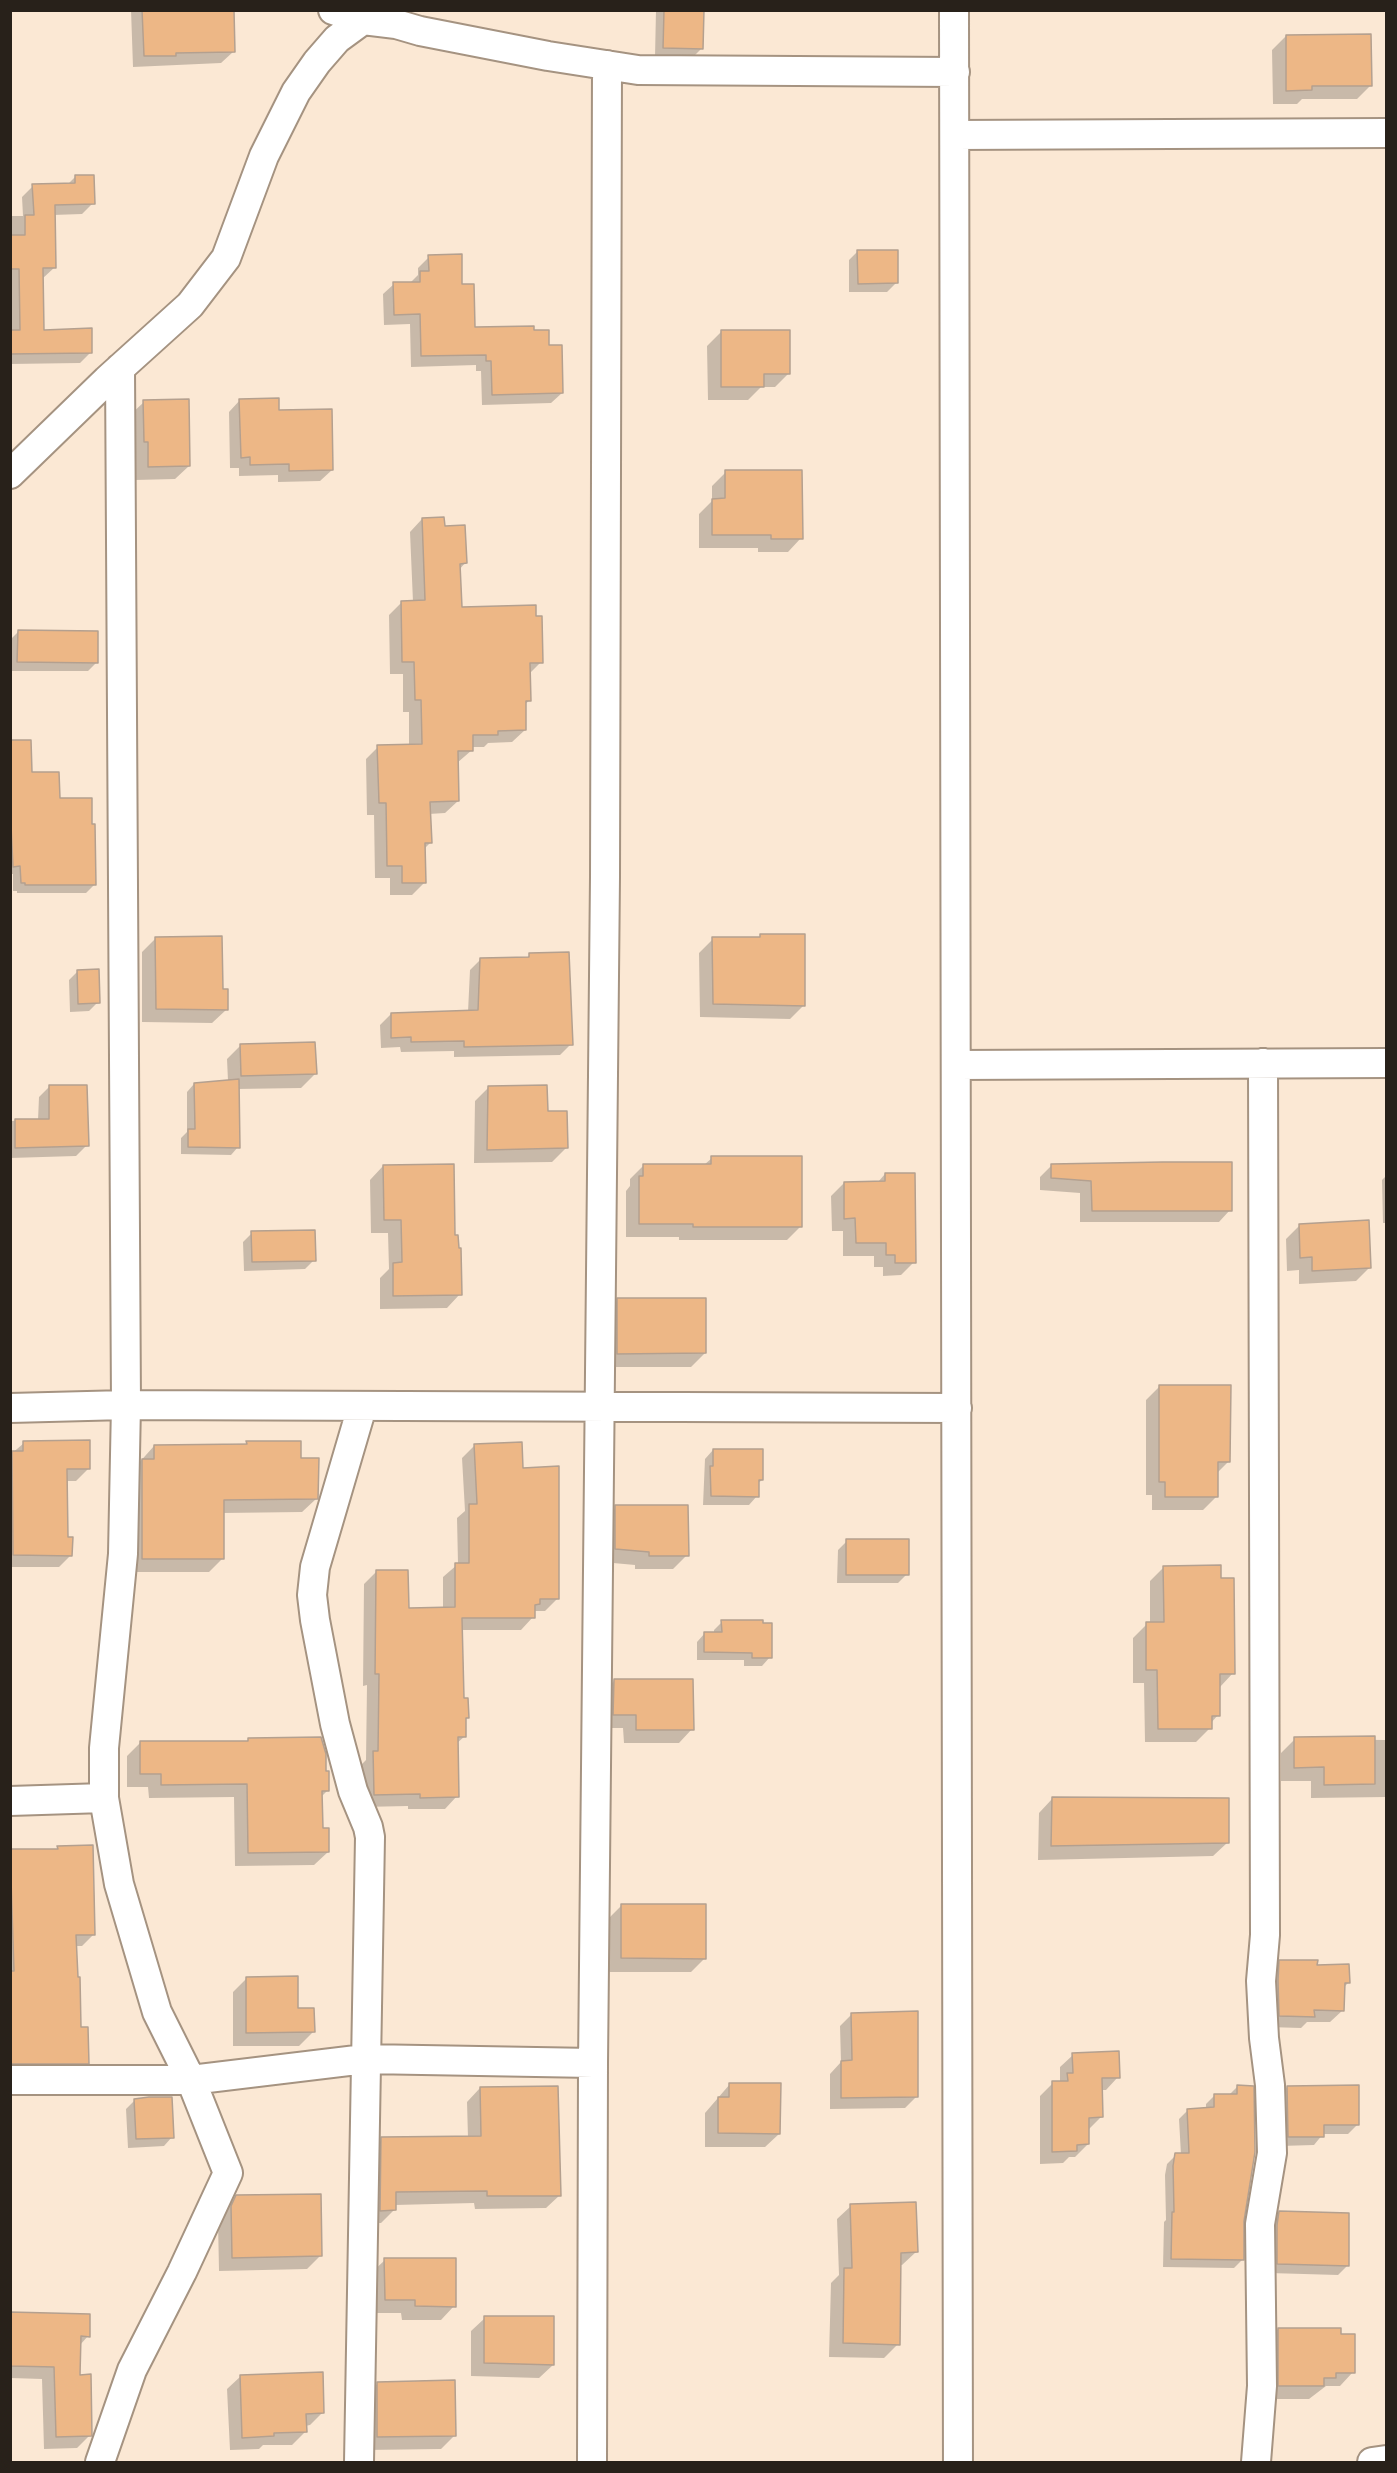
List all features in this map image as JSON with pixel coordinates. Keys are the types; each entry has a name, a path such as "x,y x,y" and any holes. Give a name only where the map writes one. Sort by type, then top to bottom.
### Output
{"street":[{"path":"333,10 363,20 396,24 420,31 548,56 638,70 955,72"},
{"path":"954,10 958,2463"},
{"path":"10,474 120,368 190,305 226,258 264,156 296,92 337,39 363,20"},
{"path":"592,2463 593,2063 606,865 607,65"},
{"path":"955,135 1386,133"},
{"path":"100,2463 132,2370 182,2272 228,2173 191,2080 157,2012 119,1884 104,1798 104,1748 123,1554 126,1405 120,368"},
{"path":"1256,2463 1262,2386 1260,2224 1272,2153 1270,2085 1264,2038 1261,1981 1265,1935 1263,1063"},
{"path":"957,1065 1386,1063"},
{"path":"10,1408 126,1405 957,1408"},
{"path":"359,2463 370,1837 353,1791 335,1724 312,1595 315,1567 362,1407"},
{"path":"10,1800 104,1798"},
{"path":"10,2080 191,2080 365,2059 593,2063"},
{"path":"1372,2463 1386,2460"}],"building":[{"path":"142,10 234,10 235,52 144,56"},
{"path":"664,10 704,10 703,49 663,48"},
{"path":"1371,34 1372,86 1312,86 1312,90 1286,91 1286,35"},
{"path":"75,175 94,175 95,204 55,205 56,268 43,268 44,330 92,328 92,353 10,354 10,330 20,330 19,269 10,269 10,235 25,235 25,215 34,215 32,184 75,183"},
{"path":"857,250 898,250 898,283 858,284"},
{"path":"462,254 462,284 474,284 475,327 534,326 534,330 549,330 549,345 562,345 563,393 492,395 491,361 486,361 486,355 421,356 420,314 394,315 393,282 420,282 420,271 429,271 428,255"},
{"path":"721,330 790,330 790,374 764,374 764,387 721,387"},
{"path":"279,398 279,410 332,409 333,470 289,471 289,464 250,465 250,457 241,458 239,399"},
{"path":"189,399 190,466 148,467 148,442 144,442 143,400"},
{"path":"725,470 802,470 803,539 771,539 771,535 712,535 712,499 725,498"},
{"path":"444,517 445,526 465,525 467,563 460,564 462,607 536,605 536,616 542,616 543,663 530,663 531,701 526,701 526,730 498,731 498,735 473,735 473,751 458,751 459,801 430,802 432,843 425,843 426,883 402,883 402,866 387,866 386,803 379,803 377,745 422,744 421,700 415,700 414,662 402,662 401,601 425,600 422,518"},
{"path":"18,630 98,631 98,663 17,662"},
{"path":"11,740 31,740 32,772 59,772 60,798 92,798 92,824 95,824 96,885 25,885 21,883 20,866 13,867 10,805"},
{"path":"760,934 805,934 805,1006 713,1004 712,937 760,937"},
{"path":"222,936 223,989 228,989 228,1010 156,1009 155,937"},
{"path":"569,952 573,1045 464,1047 464,1041 411,1042 411,1037 391,1038 391,1013 478,1010 480,958 529,957 529,953"},
{"path":"99,969 100,1003 78,1004 77,970"},
{"path":"315,1042 317,1074 241,1076 240,1044"},
{"path":"239,1079 240,1148 188,1147 188,1129 195,1129 194,1083"},
{"path":"49,1085 87,1085 89,1146 15,1148 15,1119 49,1119"},
{"path":"547,1085 548,1111 567,1111 568,1148 487,1150 488,1086"},
{"path":"711,1156 802,1156 802,1227 693,1227 693,1224 639,1224 639,1176 643,1176 643,1164 711,1164"},
{"path":"1232,1162 1232,1211 1092,1211 1091,1181 1051,1178 1051,1164"},
{"path":"454,1164 455,1235 458,1235 459,1248 461,1248 462,1295 393,1296 393,1263 402,1262 401,1220 384,1220 383,1165"},
{"path":"885,1173 915,1173 916,1263 895,1263 895,1255 886,1255 886,1243 856,1243 855,1218 844,1219 844,1182 885,1181"},
{"path":"1369,1220 1371,1268 1312,1271 1312,1257 1300,1258 1299,1224"},
{"path":"315,1230 316,1261 252,1262 251,1231"},
{"path":"617,1298 706,1298 706,1353 617,1354"},
{"path":"1159,1385 1231,1385 1230,1462 1218,1462 1218,1497 1165,1497 1165,1482 1159,1482"},
{"path":"90,1440 90,1469 67,1469 68,1537 73,1537 72,1556 13,1555 12,1451 23,1451 23,1441"},
{"path":"246,1441 301,1441 301,1458 319,1458 318,1499 224,1500 224,1559 142,1559 142,1459 154,1459 154,1445 247,1444"},
{"path":"522,1442 523,1468 559,1466 559,1599 540,1599 540,1604 535,1605 535,1618 462,1618 464,1698 468,1698 469,1718 466,1718 466,1737 458,1737 459,1797 420,1798 420,1794 374,1795 373,1751 378,1751 379,1674 375,1674 376,1570 408,1570 409,1608 455,1607 455,1563 469,1563 469,1504 477,1504 474,1444"},
{"path":"713,1449 763,1449 763,1480 759,1480 759,1497 711,1496 710,1466 713,1466"},
{"path":"615,1505 688,1505 689,1556 649,1556 649,1552 615,1549"},
{"path":"846,1539 909,1539 909,1575 846,1575"},
{"path":"1221,1565 1221,1578 1234,1578 1235,1674 1220,1674 1220,1716 1212,1716 1212,1729 1158,1729 1157,1670 1146,1670 1146,1622 1164,1622 1163,1566"},
{"path":"721,1620 763,1620 763,1623 772,1623 772,1658 752,1658 752,1653 704,1652 704,1632 722,1632"},
{"path":"614,1679 693,1679 694,1730 636,1730 636,1715 613,1715"},
{"path":"1375,1736 1375,1784 1324,1785 1324,1767 1294,1768 1294,1737"},
{"path":"321,1737 326,1754 326,1771 329,1771 329,1791 322,1791 323,1828 329,1828 329,1852 248,1853 247,1784 161,1785 161,1774 140,1774 140,1741 248,1741 248,1738"},
{"path":"1052,1797 1229,1798 1229,1843 1051,1846"},
{"path":"93,1845 95,1935 76,1935 81,2027 88,2027 89,2064 10,2064 10,1971 14,1971 10,1849 58,1849 57,1846"},
{"path":"621,1904 706,1904 706,1959 621,1958"},
{"path":"1279,1960 1318,1960 1317,1965 1349,1964 1350,1983 1345,1983 1344,2011 1314,2010 1315,2017 1279,2016"},
{"path":"298,1976 298,2008 314,2008 315,2032 246,2033 246,1977"},
{"path":"918,2011 918,2097 841,2098 841,2061 852,2060 851,2013"},
{"path":"1119,2051 1120,2078 1102,2078 1103,2117 1089,2118 1089,2144 1077,2145 1077,2151 1052,2152 1052,2081 1068,2081 1067,2073 1073,2073 1072,2053"},
{"path":"729,2083 781,2083 780,2134 718,2133 718,2097 729,2097"},
{"path":"1237,2085 1254,2086 1255,2152 1244,2221 1244,2260 1171,2259 1172,2212 1174,2212 1173,2166 1175,2153 1189,2153 1187,2109 1214,2107 1214,2094 1237,2094"},
{"path":"1359,2085 1359,2125 1324,2125 1324,2137 1288,2137 1287,2086"},
{"path":"558,2086 561,2196 487,2196 487,2191 396,2192 396,2210 380,2211 381,2137 481,2136 480,2087"},
{"path":"172,2097 174,2138 136,2139 134,2099"},
{"path":"321,2194 322,2256 232,2258 231,2206 236,2195"},
{"path":"916,2202 918,2252 901,2253 900,2345 843,2343 844,2268 852,2268 850,2204"},
{"path":"1279,2211 1349,2213 1349,2266 1277,2264"},
{"path":"384,2258 456,2258 456,2307 415,2306 415,2300 385,2300"},
{"path":"10,2312 90,2314 90,2337 81,2336 80,2375 91,2374 92,2436 56,2437 54,2367 10,2366"},
{"path":"484,2316 554,2316 554,2365 484,2363"},
{"path":"1278,2328 1341,2328 1341,2334 1355,2334 1355,2373 1336,2373 1336,2378 1324,2378 1324,2386 1278,2386"},
{"path":"323,2372 324,2413 306,2414 307,2432 274,2433 274,2436 242,2438 240,2375"},
{"path":"455,2380 456,2436 377,2437 377,2382"}]}
